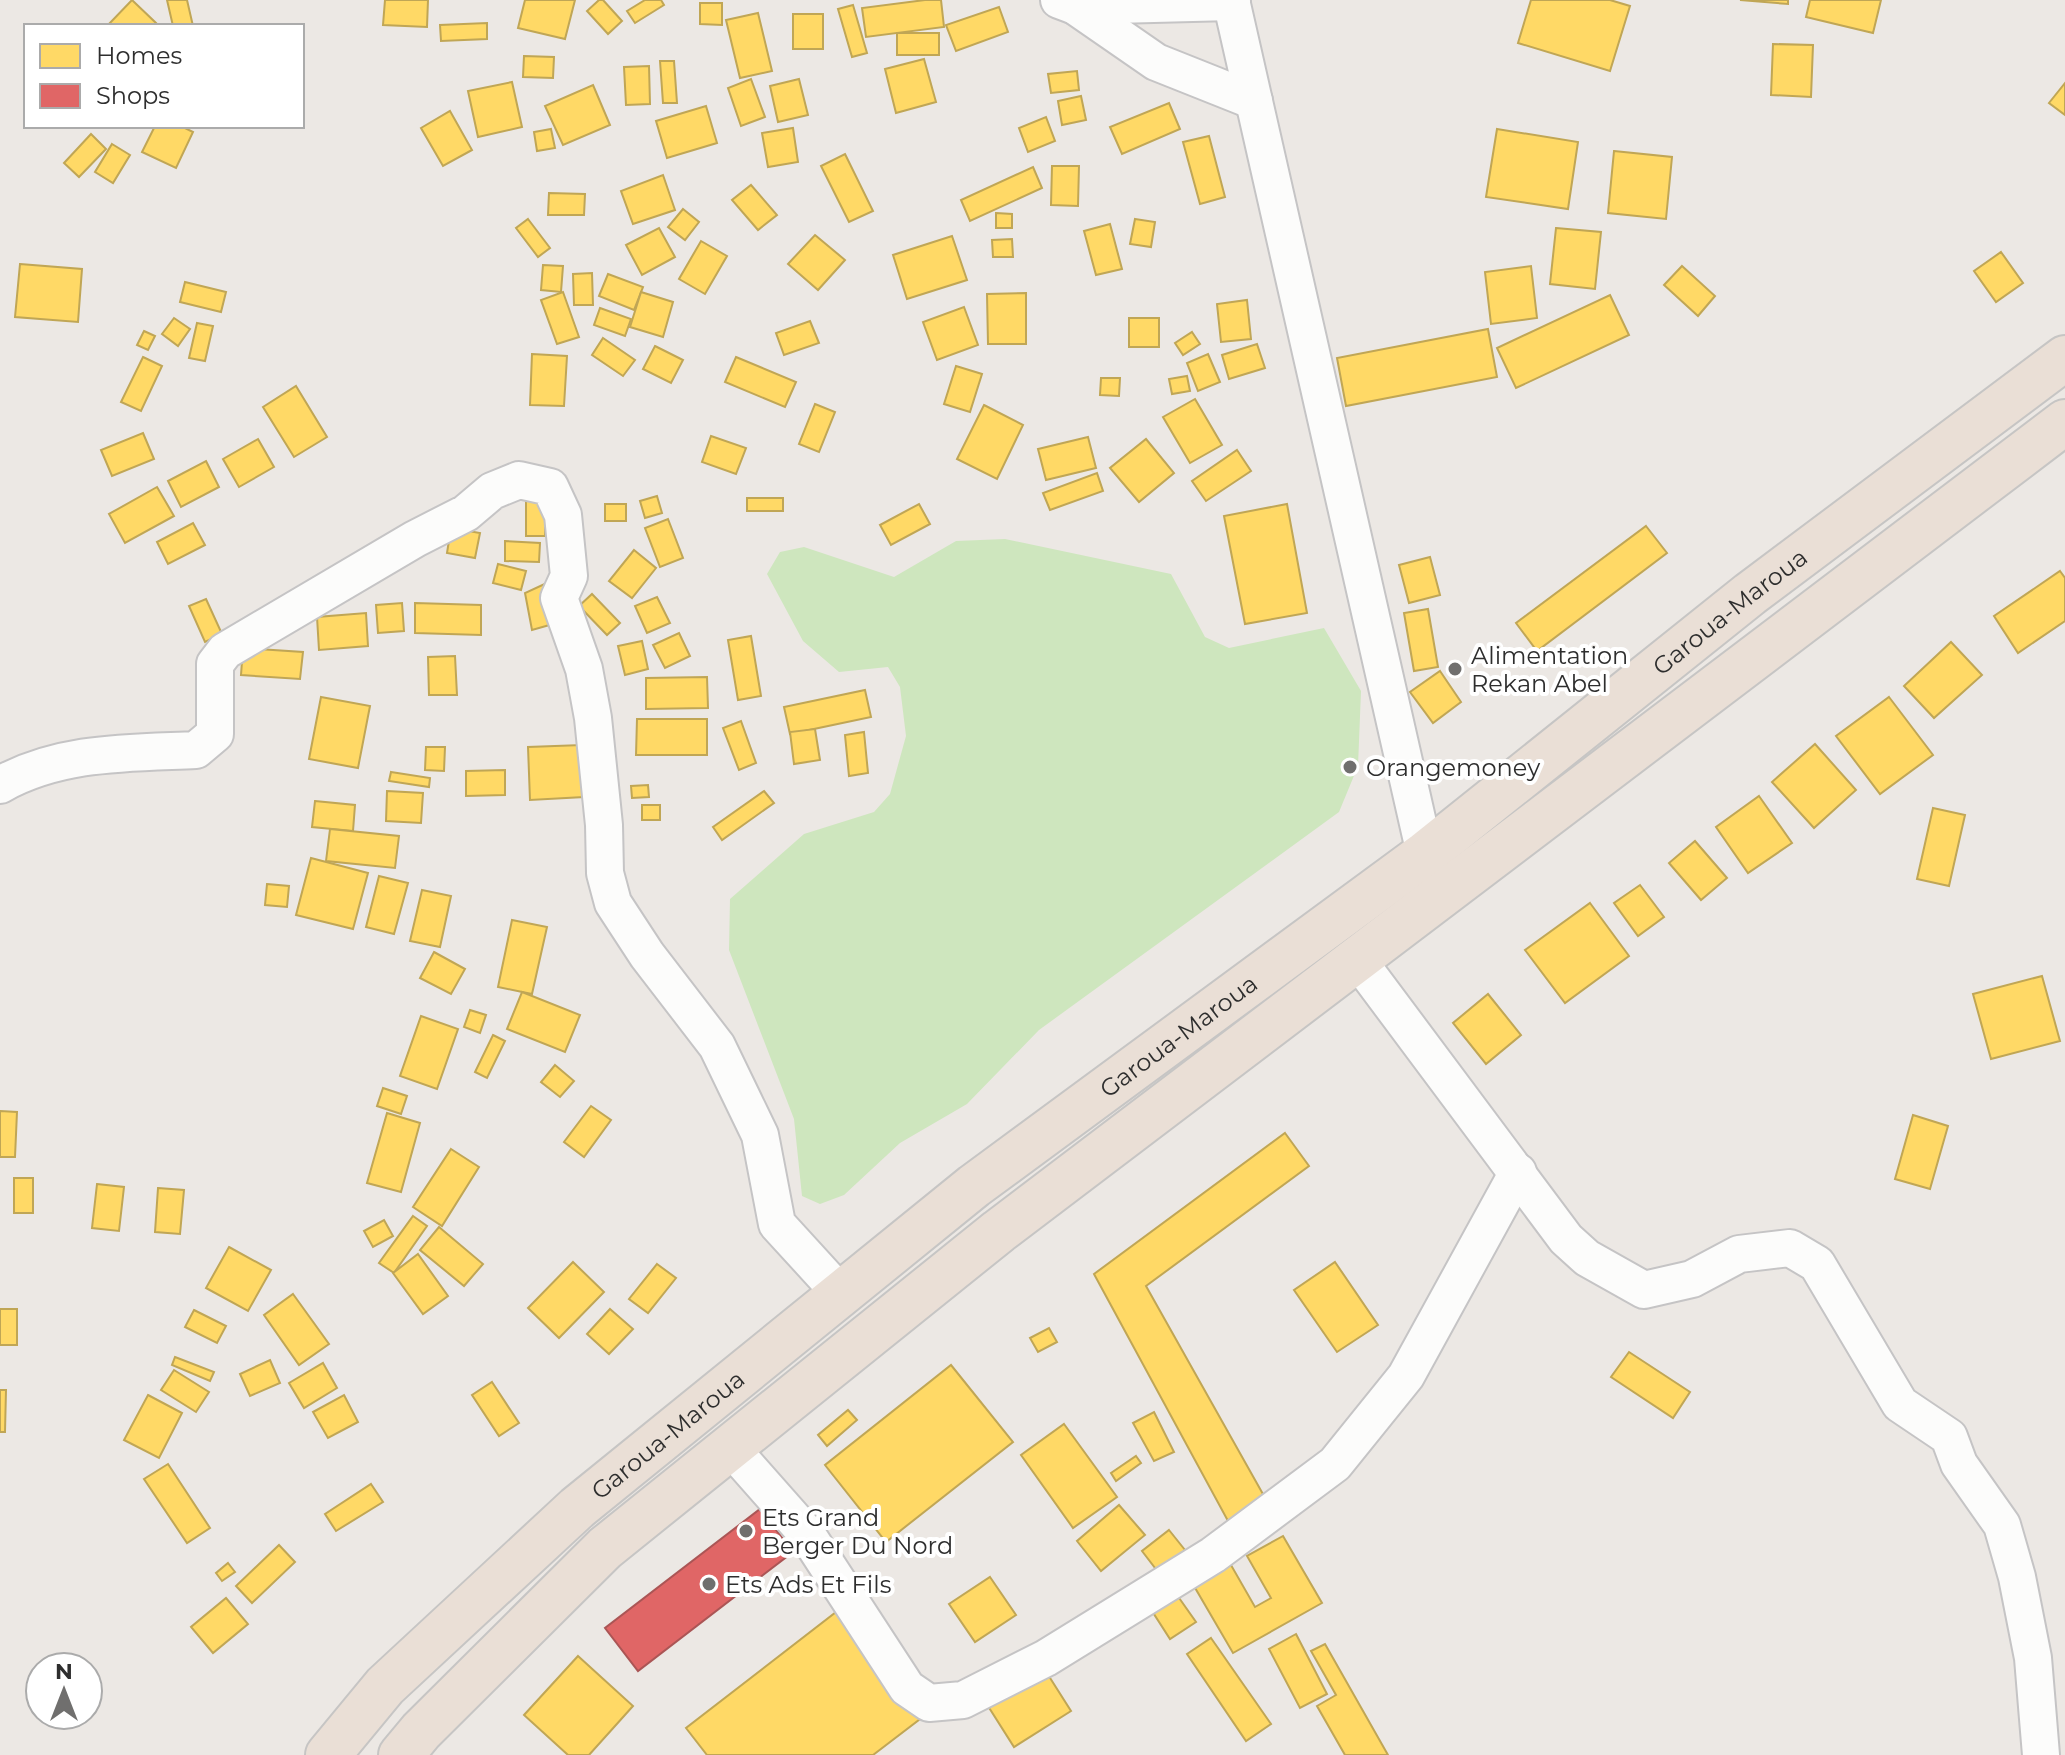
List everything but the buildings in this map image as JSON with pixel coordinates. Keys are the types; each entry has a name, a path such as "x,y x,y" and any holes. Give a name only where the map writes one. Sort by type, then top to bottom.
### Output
{"highway":[{"name":"Garoua-Maroua","path":"328,1755 385,1686 577,1508 974,1186 1425,854 1750,594 2065,358"},
{"name":"Garoua-Maroua","path":"401,1755 421,1731 605,1548 999,1231 2065,422"}],"street":[{"path":"1067,3 1231,1 1425,854"},
{"path":"1067,3 1156,62 1254,101"},
{"path":"6,775 85,757 133,751 196,750 215,734 215,664 225,651 415,539 466,513 492,491 519,480 550,487 563,515 569,576 559,598 584,669 593,718 604,825 605,873 613,903 647,955 717,1046 760,1135 777,1224 841,1294"},
{"path":"1357,959 1566,1239 1587,1258 1644,1290 1692,1279 1739,1254 1790,1248 1817,1264 1900,1404 1949,1437 1959,1464 2002,1525 2017,1577 2033,1658 2041,1755"},
{"path":"730,1447 806,1533 907,1688 929,1703 963,1700 1073,1643 1188,1571 1335,1464 1406,1376 1518,1172"}],"green space":[{"path":"1005,539 1171,574 1205,637 1229,648 1324,628 1361,691 1358,766 1339,812 1039,1030 967,1104 900,1143 844,1195 820,1204 802,1196 794,1119 729,950 730,899 804,834 874,812 890,794 906,736 900,687 888,667 839,672 803,641 767,574 780,552 804,547 894,577 956,541"}],"place":[{"name":"Alimentation Rekan Abel","path":"1455,669"},
{"name":"Orangemoney","path":"1350,767"},
{"name":"Ets Grand Berger Du Nord","path":"746,1531"},
{"name":"Ets Ads Et Fils","path":"709,1584"}]}
